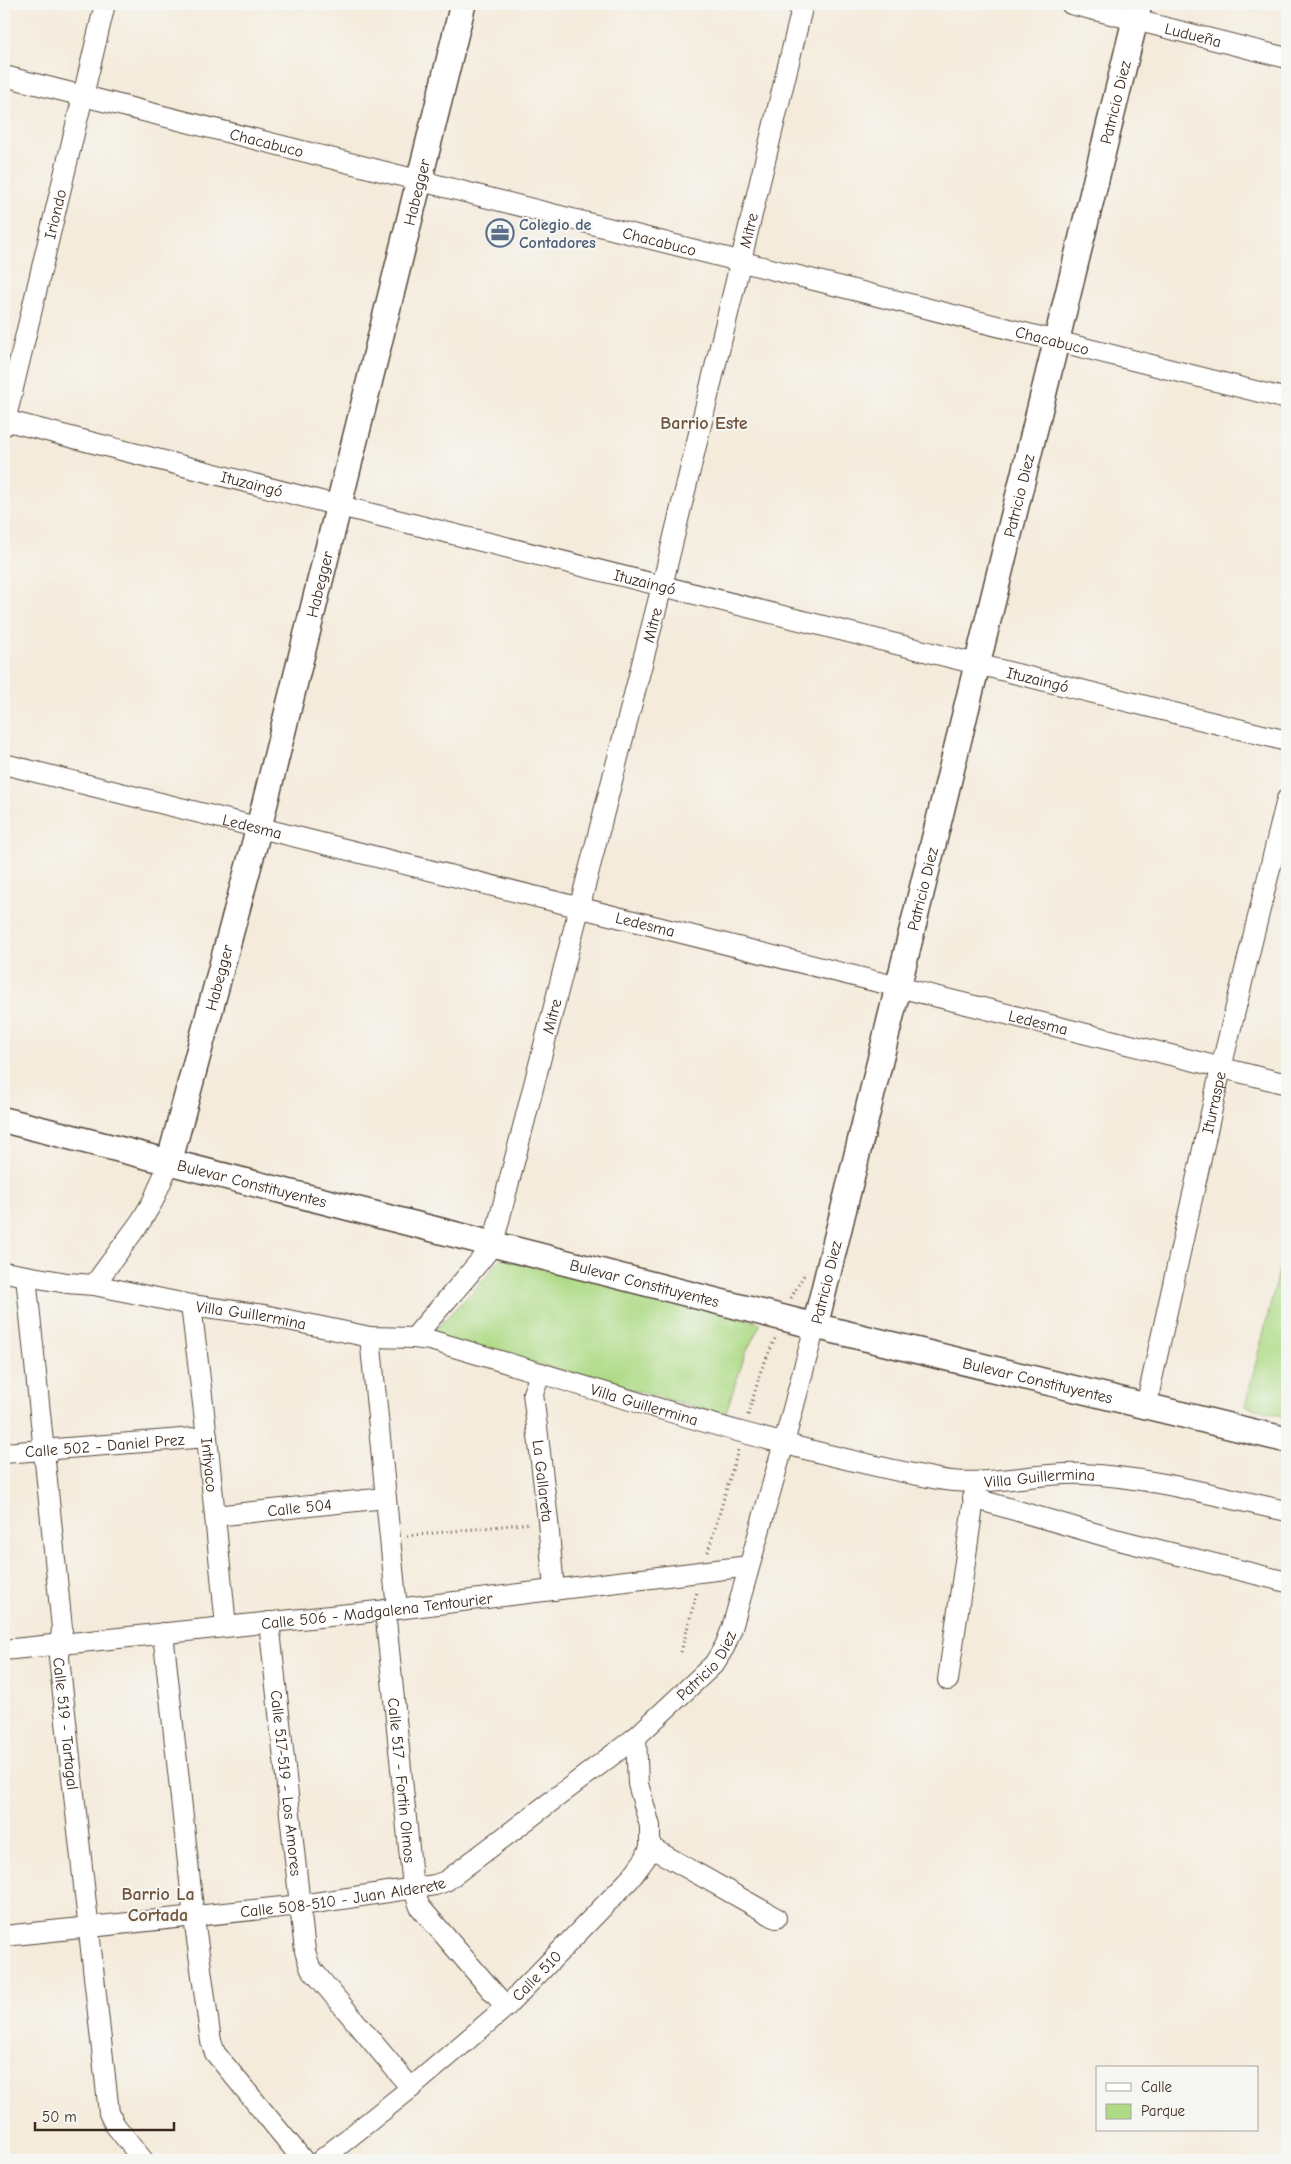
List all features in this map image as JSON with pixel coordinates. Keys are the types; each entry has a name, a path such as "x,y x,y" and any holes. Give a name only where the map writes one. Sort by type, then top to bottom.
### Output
{"street":[{"name":"Iriondo","path":"4,422 105,4"},
{"name":"Habegger","path":"169,1163 259,827 463,4"},
{"name":"Mitre","path":"493,1244 662,586 803,4"},
{"name":"Ludueña","path":"1071,4 1137,12 1287,58"},
{"name":"Patricio Diez","path":"636,1737 714,1664 725,1646 732,1628 815,1326 1137,12"},
{"name":"Chacabuco","path":"4,76 418,182 1287,399"},
{"name":"Ituzaingó","path":"4,422 1287,741"},
{"name":"Ledesma","path":"4,764 1287,1084"},
{"name":"Iturraspe","path":"1146,1406 1221,1068 1287,799"},
{"name":"Bulevar Constituyentes","path":"4,1120 815,1326 1287,1440"},
{"path":"94,1285 141,1222 154,1201 169,1163"},
{"path":"414,1338 445,1300 470,1275 493,1244"},
{"name":"Villa Guillermina","path":"4,1272 67,1283 94,1285 191,1305 264,1315 370,1337 430,1340 744,1432 940,1479 975,1490 1082,1474 1130,1477 1287,1511"},
{"name":"Calle 519 - Tartagal","path":"26,1276 62,1644 60,1658 109,2113 115,2125 143,2160"},
{"name":"Intiyaco","path":"191,1305 207,1437 226,1626"},
{"name":"Calle 517 - Fortin Olmos","path":"370,1337 389,1538 391,1610 413,1888 420,1907 506,2008"},
{"name":"La Gallareta","path":"541,1373 533,1393 554,1590"},
{"name":"Calle 502 - Daniel Prez","path":"4,1454 44,1449 207,1437"},
{"path":"948,1680 975,1490 1115,1539 1287,1582"},
{"name":"Calle 504","path":"215,1516 385,1498"},
{"name":"Calle 506 - Madgalena Tentourier","path":"4,1650 391,1610 703,1570 749,1566"},
{"name":"Calle 517-519 - Los Amores","path":"269,1622 305,1951 310,1967 411,2088"},
{"path":"164,1633 194,1918 211,2041 215,2053 303,2160"},
{"path":"636,1737 638,1784 650,1826 650,1847 776,1918"},
{"name":"Calle 508-510 - Juan Alderete","path":"4,1936 194,1918 301,1905 435,1885 446,1881 636,1737"},
{"name":"Calle 510","path":"321,2160 411,2088 506,2008 630,1880 646,1859 650,1847"}],"path":[{"path":"681,1652 761,1371 783,1318 806,1271"},
{"path":"389,1538 548,1521"}],"green space":[{"path":"1287,1239 1287,1417 1245,1406"},
{"path":"500,1258 761,1323 746,1352 725,1415 434,1336 435,1330 488,1275"}],"place":[{"name":"Colegio de Contadores","path":"500,233"}],"district":[{"name":"Barrio Este","path":"704,423"},
{"name":"Barrio La Cortada","path":"158,1904"}]}
